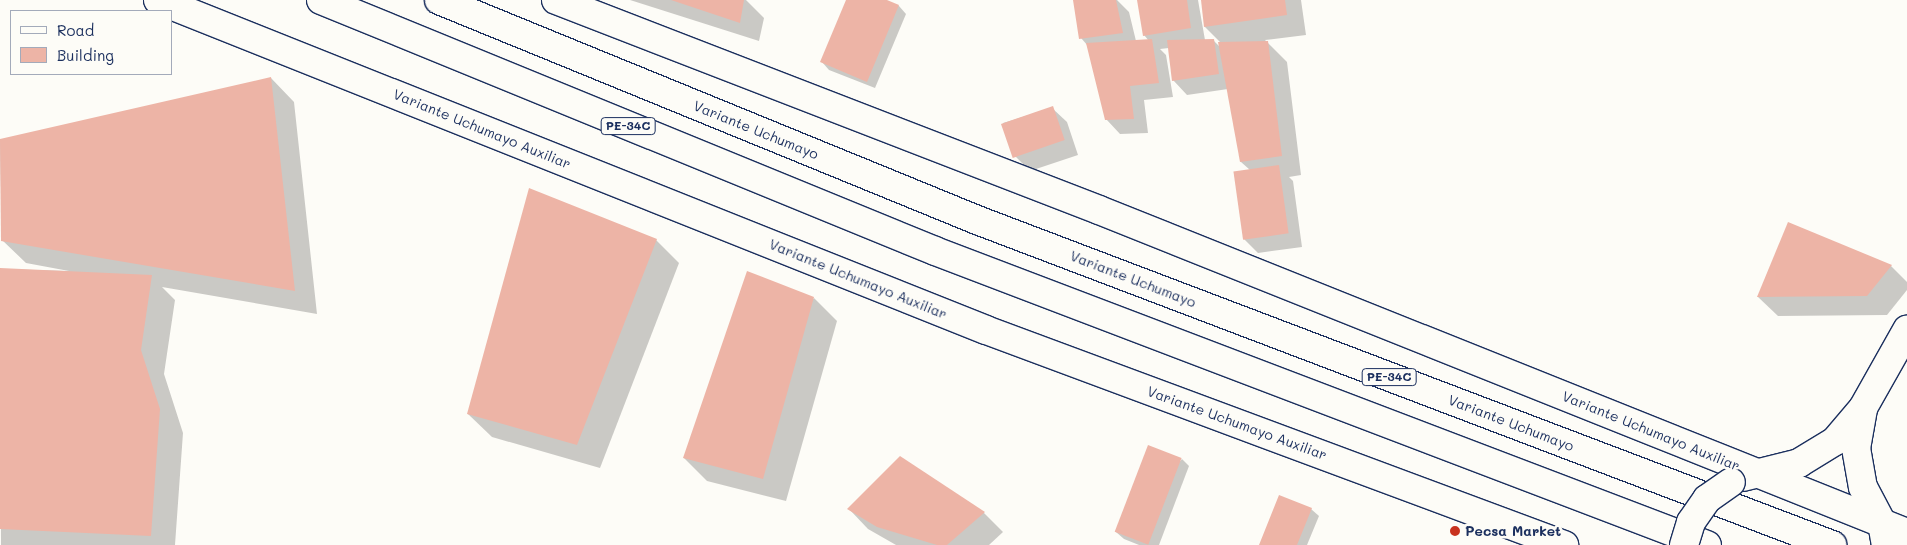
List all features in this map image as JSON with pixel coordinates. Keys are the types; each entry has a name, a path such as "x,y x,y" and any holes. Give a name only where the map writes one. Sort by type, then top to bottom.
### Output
{"main road":[{"name":"Variante Uchumayo Auxiliar","path":"158,0 986,330 1564,545"},
{"name":"PE-34C","path":"321,0 935,251 1707,545"},
{"name":"Variante Uchumayo","path":"439,0 977,220 1832,545"},
{"name":"Variante Uchumayo Auxiliar","path":"556,0 1099,210 1757,473 1890,534"},
{"path":"1684,545 1691,522 1707,498 1730,482 1757,473 1799,463 1836,440 1863,408 1907,330"},
{"path":"1863,408 1856,448 1863,487 1890,534"}],"building":[{"path":"671,0 744,0 740,23"},
{"path":"846,0 887,0 899,5 867,82 820,62"},
{"path":"1073,0 1116,0 1123,33 1079,39"},
{"path":"1137,0 1187,0 1191,28 1143,36"},
{"path":"1201,0 1285,0 1287,15 1204,27"},
{"path":"1152,39 1159,83 1130,86 1134,119 1105,120 1086,43"},
{"path":"1214,39 1219,74 1172,81 1167,40"},
{"path":"1268,41 1282,156 1240,162 1218,42"},
{"path":"271,77 295,291 1,241 0,139"},
{"path":"1053,106 1065,140 1013,158 1001,124"},
{"path":"1279,165 1289,233 1243,240 1233,171"},
{"path":"529,188 657,239 577,445 467,414"},
{"path":"1788,222 1892,265 1867,296 1757,297"},
{"path":"0,268 152,275 141,350 160,409 151,536 0,529"},
{"path":"747,271 814,297 763,479 683,458"},
{"path":"1148,445 1182,458 1148,545 1115,532"},
{"path":"900,456 985,512 947,545 937,545 877,527 847,509"},
{"path":"1279,495 1312,508 1297,545 1259,545"}],"place":[{"name":"Pecsa Market","path":"1455,531"}]}
